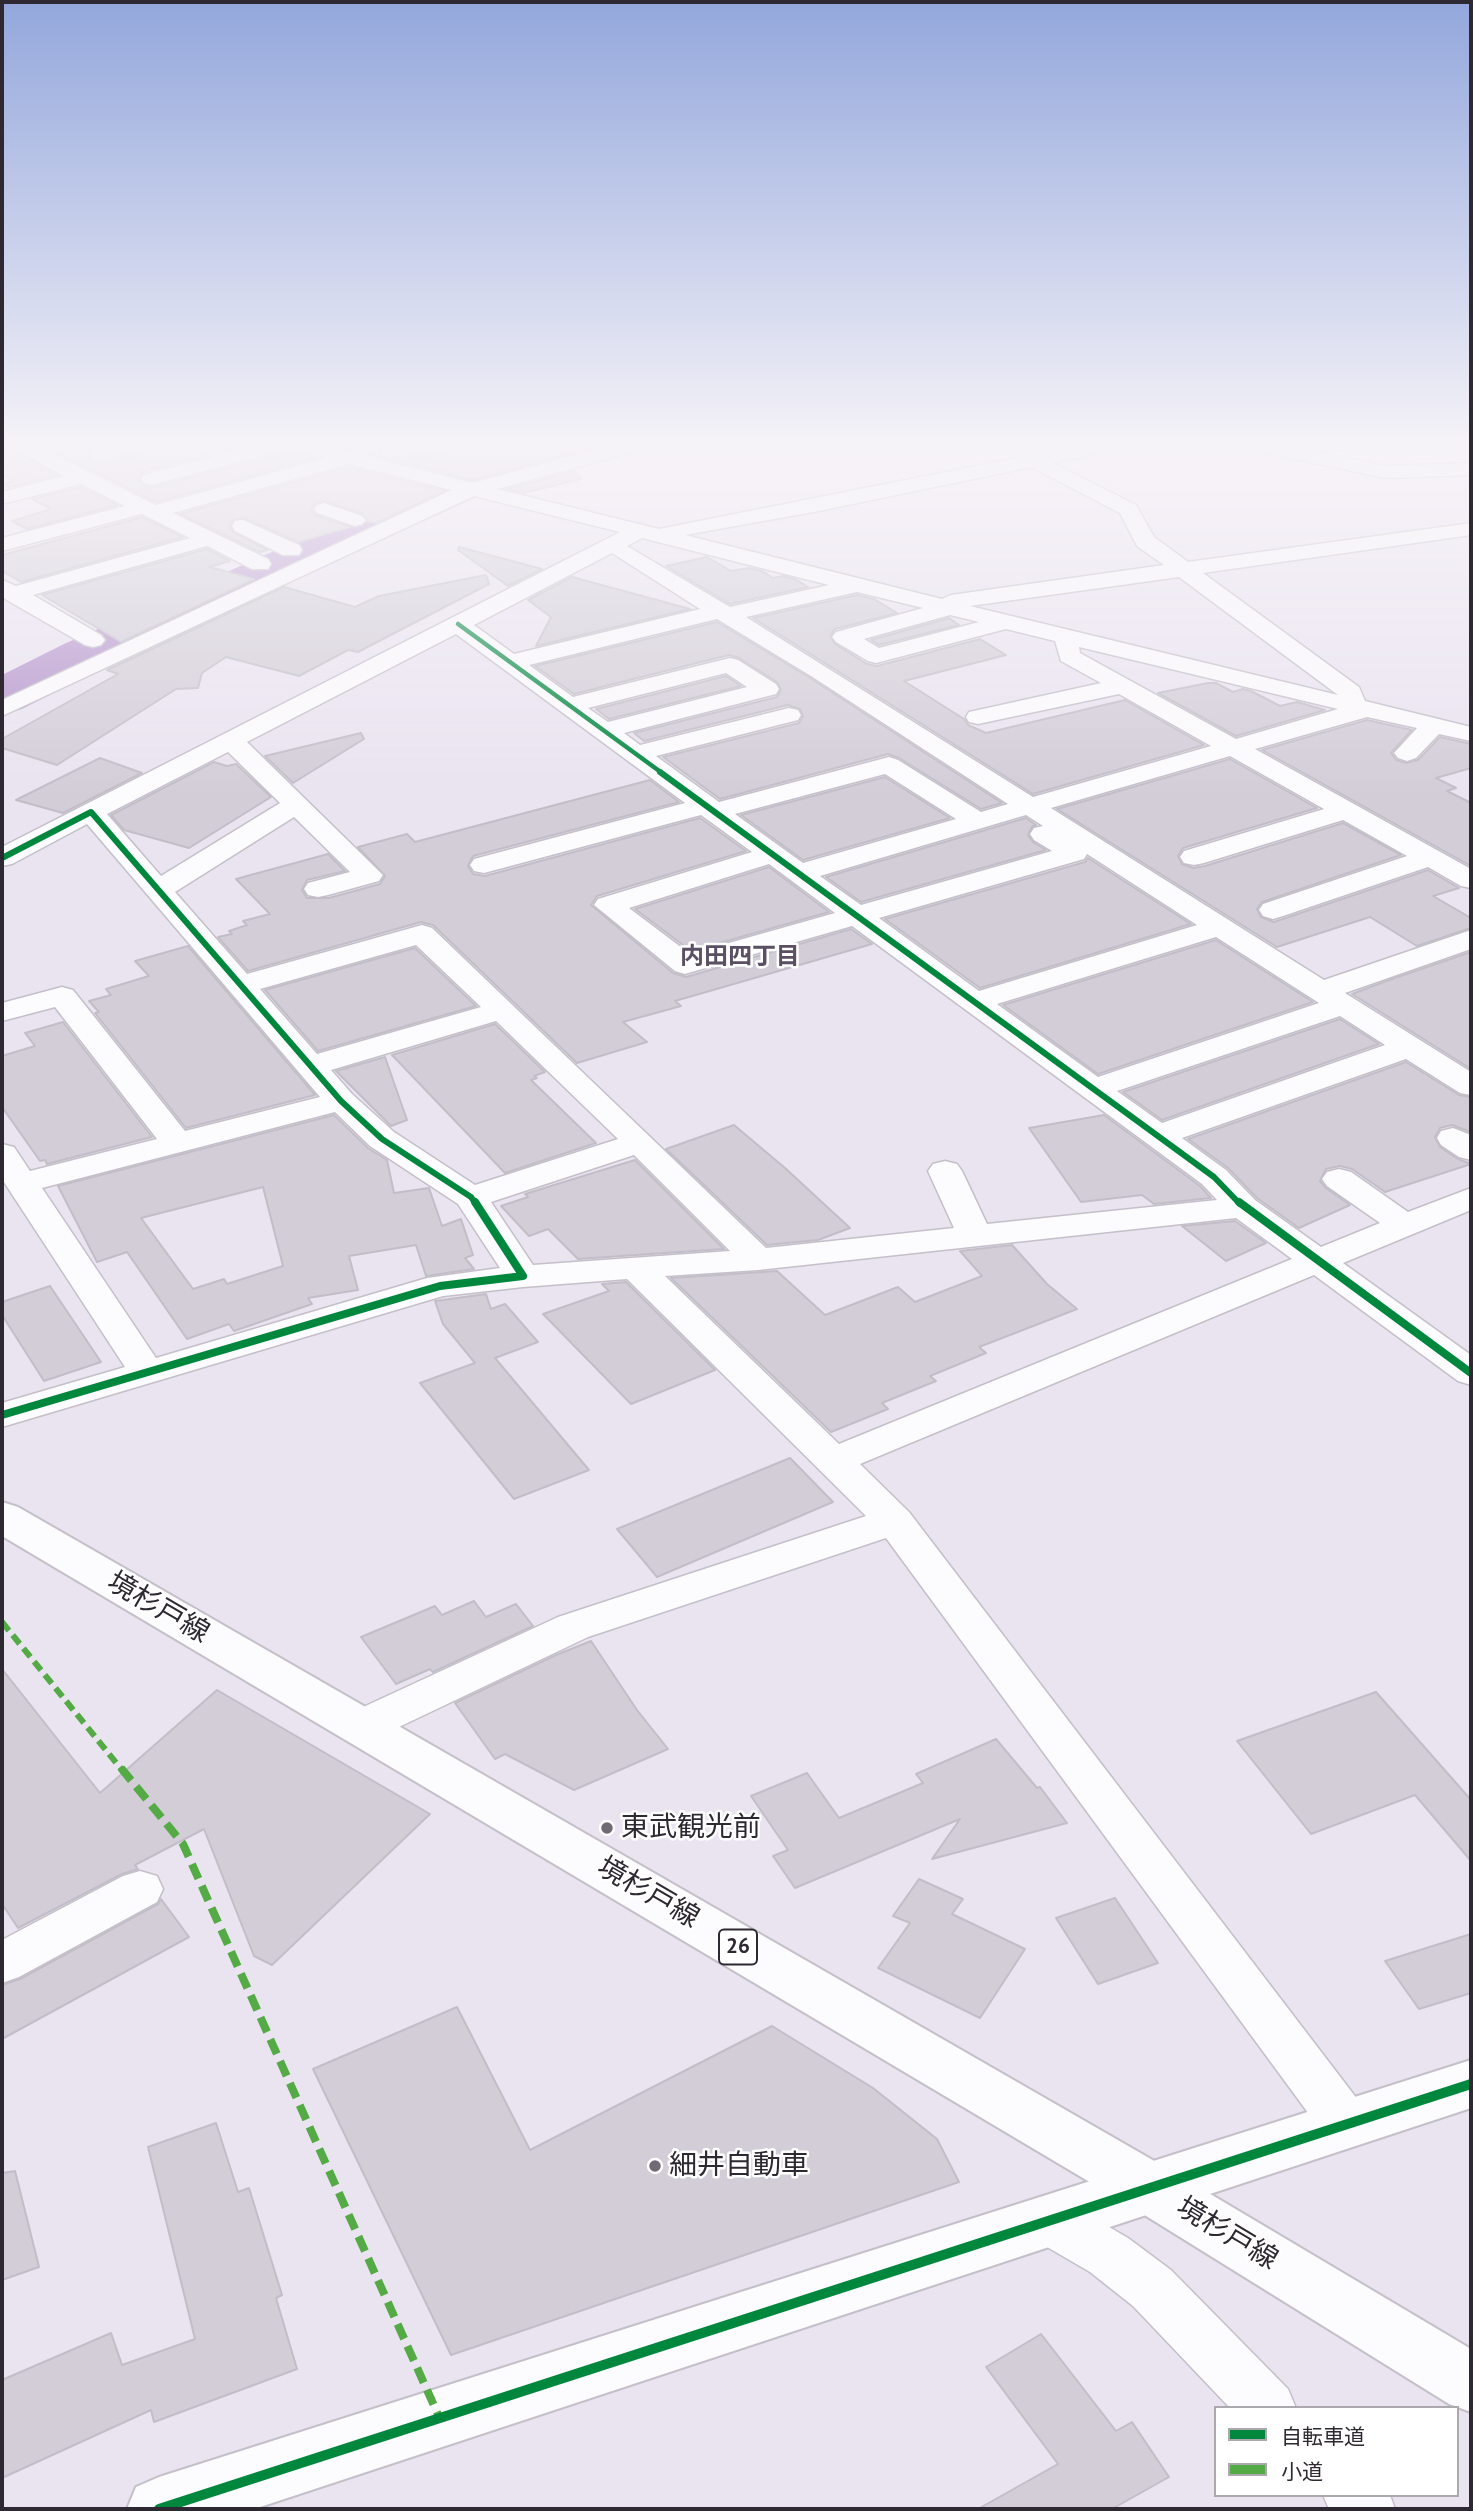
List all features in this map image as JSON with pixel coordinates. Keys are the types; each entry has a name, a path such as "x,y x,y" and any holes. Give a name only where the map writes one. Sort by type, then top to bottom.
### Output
{"main road":[{"name":"境杉戸線","path":"2,1517 1150,2188 1471,2383"},
{"path":"159,2509 1471,2084"}],"street":[{"path":"8,590 122,561"},
{"path":"254,561 260,564"},
{"path":"236,575 266,561"},
{"path":"2,709 317,561"},
{"path":"2,859 458,624 588,561"},
{"path":"596,576 611,561"},
{"path":"638,561 819,671 1018,810 1074,853 685,965 608,905 771,855"},
{"path":"759,561 1471,734"},
{"path":"1173,561 1350,692 1360,707"},
{"path":"1006,622 876,656 845,637 941,606 1240,561"},
{"path":"511,662 855,585"},
{"path":"8,590 93,640"},
{"path":"458,624 1214,1177 1243,1207 1471,1373"},
{"path":"70,651 117,629"},
{"path":"1066,637 1069,656 1471,880"},
{"path":"569,705 730,665 767,689 603,731"},
{"path":"978,717 1122,686"},
{"path":"797,874 1235,748 1360,707"},
{"path":"635,754 789,715"},
{"path":"1407,753 1434,725"},
{"path":"231,740 369,875 318,889"},
{"path":"484,865 889,765 977,821"},
{"path":"1054,769 1088,790"},
{"path":"158,890 296,804"},
{"path":"1018,810 1220,927 1409,1047 1463,1072"},
{"path":"1194,857 1347,810"},
{"path":"91,812 341,1101 382,1139 471,1197 523,1276"},
{"path":"1273,910 1437,861 1471,855"},
{"path":"973,1002 1220,927"},
{"path":"240,985 422,934 758,1259"},
{"path":"1093,1089 1332,998 1471,939"},
{"path":"2,1012 62,996 177,1143"},
{"path":"310,1066 502,1010"},
{"path":"1157,1136 1409,1047"},
{"path":"23,1183 341,1101"},
{"path":"471,1197 640,1142"},
{"path":"2,1154 147,1372"},
{"path":"945,1171 975,1236"},
{"path":"1339,1180 1405,1225"},
{"path":"834,1460 1471,1198"},
{"path":"2,1415 440,1286 523,1276 758,1259 1243,1207"},
{"path":"636,1268 895,1521 1346,2124"},
{"path":"362,1726 573,1627 895,1521"},
{"path":"2,1963 140,1889"},
{"path":"1049,2220 1109,2255 1152,2288 1266,2406"}],"building":[{"path":"2,561 96,561 21,582 2,571"},
{"path":"163,561 229,561 209,567 254,579 121,642 42,595"},
{"path":"474,561 512,561 542,569 508,586"},
{"path":"688,561 714,561 731,571 749,568 762,571 773,578 783,576 797,580 808,587 730,604 666,566"},
{"path":"486,575 489,584 358,652 348,650 299,676 226,657 202,673 198,688 176,689 57,765 2,748 2,739 118,674 107,670 284,587 355,607 379,596"},
{"path":"572,577 690,609 536,646 551,617 528,600"},
{"path":"857,595 874,599 897,613 835,629 830,635 835,644 867,664 877,666 980,639 1006,655 904,681 964,719 968,725 986,733 1125,700 1204,745 1033,794 753,618"},
{"path":"949,618 959,625 879,645 871,640"},
{"path":"717,622 810,678 1002,803 981,809 899,758 888,754 720,799 663,757 799,723 803,716 800,709 788,705 644,741 634,733 777,697 781,690 777,682 739,658 729,655 574,694 535,666"},
{"path":"726,676 741,686 609,719 596,709"},
{"path":"1216,683 1233,692 1243,689 1251,691 1280,706 1297,702 1325,710 1236,736 1158,693"},
{"path":"1367,720 1412,730 1391,753 1396,760 1406,763 1418,760 1440,737 1471,744 1471,768 1436,778 1456,788 1447,791 1471,803 1471,866 1262,750"},
{"path":"361,733 364,739 293,783 265,756"},
{"path":"100,758 142,773 63,813 16,800"},
{"path":"1230,759 1317,808 1183,848 1178,856 1182,864 1193,868 1205,866 1343,823 1401,855 1262,902 1257,909 1261,917 1274,922 1428,870 1459,888 1433,896 1471,918 1471,928 1417,946 1370,917 1277,947 1057,809"},
{"path":"214,762 227,766 236,764 271,797 189,848 124,830 111,815"},
{"path":"885,777 950,818 803,860 741,815"},
{"path":"650,780 679,802 473,856 468,866 473,874 485,876 700,818 746,851 597,896 591,905 673,973 686,977 851,929 872,944 675,1001 681,1006 623,1022 647,1042 577,1063 433,925 421,922 248,971 218,937 232,934 229,931 247,925 243,921 270,914 236,879 328,854 345,871 307,880 302,890 307,898 329,898 380,884 385,876 358,847 407,834 415,842"},
{"path":"1026,818 1036,825 1028,835 1033,842 1046,850 861,902 826,877"},
{"path":"1088,858 1191,924 980,988 885,919 1085,862"},
{"path":"769,867 829,912 691,951 635,909"},
{"path":"1216,940 1313,1002 1098,1074 1003,1005"},
{"path":"188,946 315,1095 186,1128 95,1013 99,1012 89,1001 111,995 106,989 149,976 135,961"},
{"path":"415,948 476,1006 318,1051 265,990"},
{"path":"1471,952 1471,1069 1352,994 1389,980"},
{"path":"1340,1019 1379,1044 1162,1120 1123,1092"},
{"path":"63,1022 152,1137 47,1164 45,1160 40,1161 2,1107 2,1056 35,1046 25,1033"},
{"path":"495,1024 545,1072 531,1080 596,1143 505,1173 392,1055"},
{"path":"385,1057 407,1120 391,1126 336,1071"},
{"path":"1406,1062 1459,1095 1471,1097 1471,1132 1452,1125 1440,1128 1435,1137 1440,1147 1471,1164 1385,1192 1352,1169 1340,1166 1326,1169 1320,1181 1350,1205 1299,1228 1257,1198 1228,1168 1188,1139"},
{"path":"334,1115 368,1148 387,1160 394,1193 429,1188 442,1226 461,1219 473,1255 465,1258 474,1269 426,1276 416,1245 349,1256 358,1290 308,1298 312,1304 234,1331 229,1324 187,1339 127,1252 97,1262 58,1186","holes":["263,1187 283,1266 227,1284 224,1279 193,1289 141,1218"]},
{"path":"1104,1115 1200,1186 1211,1198 1154,1204 1142,1195 1081,1202 1029,1128"},
{"path":"734,1125 850,1228 818,1240 767,1245 666,1149"},
{"path":"635,1160 724,1249 578,1259 548,1229 529,1236 501,1206 528,1197 525,1194"},
{"path":"1235,1221 1266,1243 1226,1261 1182,1226"},
{"path":"1012,1245 1047,1284 1077,1309 979,1347 986,1353 930,1376 936,1381 882,1403 888,1409 831,1432 671,1278 777,1271 825,1315 898,1287 915,1302 982,1276 960,1251"},
{"path":"626,1282 715,1370 631,1404 543,1314 609,1291 602,1284"},
{"path":"50,1286 101,1362 44,1381 2,1315 2,1302"},
{"path":"486,1294 491,1309 505,1304 538,1342 495,1358 589,1470 514,1499 420,1383 475,1363 443,1324 435,1301"},
{"path":"790,1458 833,1502 657,1577 617,1529"},
{"path":"474,1601 486,1617 516,1604 533,1626 433,1672 430,1669 396,1684 361,1637 435,1606 442,1615"},
{"path":"591,1641 637,1710 668,1749 574,1790 505,1754 495,1759 455,1703"},
{"path":"2,1669 100,1793 217,1690 430,1814 272,1965 254,1956 204,1829 135,1865 138,1869 122,1874 18,1928 2,1904"},
{"path":"1376,1692 1471,1800 1471,1861 1415,1795 1311,1834 1237,1741"},
{"path":"996,1739 1037,1788 1040,1787 1067,1823 932,1859 960,1819 795,1888 773,1856 788,1850 751,1796 807,1773 839,1818 923,1783 916,1774"},
{"path":"919,1879 963,1899 952,1914 1025,1949 980,2018 878,1968 910,1923 893,1916"},
{"path":"1115,1898 1158,1963 1098,1984 1056,1918"},
{"path":"161,1899 189,1937 2,2039 2,1985 20,1979 158,1904"},
{"path":"1471,1934 1471,1993 1419,2009 1385,1961"},
{"name":"細井自動車","path":"457,2007 530,2150 772,2026 873,2088 937,2139 959,2182 451,2355 313,2069"},
{"path":"216,2123 238,2192 249,2188 282,2295 276,2298 297,2369 154,2422 151,2410 2,2478 2,2380 111,2333 122,2365 195,2339 148,2147"},
{"path":"15,2171 39,2267 2,2280 2,2173"},
{"path":"1041,2334 1116,2431 1132,2422 1169,2477 1112,2509 978,2509 1058,2464 986,2367"}],"waterway":[{"path":"2,697 83,656 294,561"}],"marked path":[{"path":"2,1622 183,1844 440,2419"}],"cycle path":[{"path":"458,624 1214,1177 1243,1207 1471,1373"},
{"path":"2,858 91,812 341,1101 382,1139 471,1197 523,1276 440,1286 2,1415"},
{"path":"159,2509 1471,2084"}],"place":[{"name":"東武観光前","path":"607,1828"},
{"name":"細井自動車","path":"655,2166"}],"district":[{"name":"内田四丁目","path":"740,957"}]}
